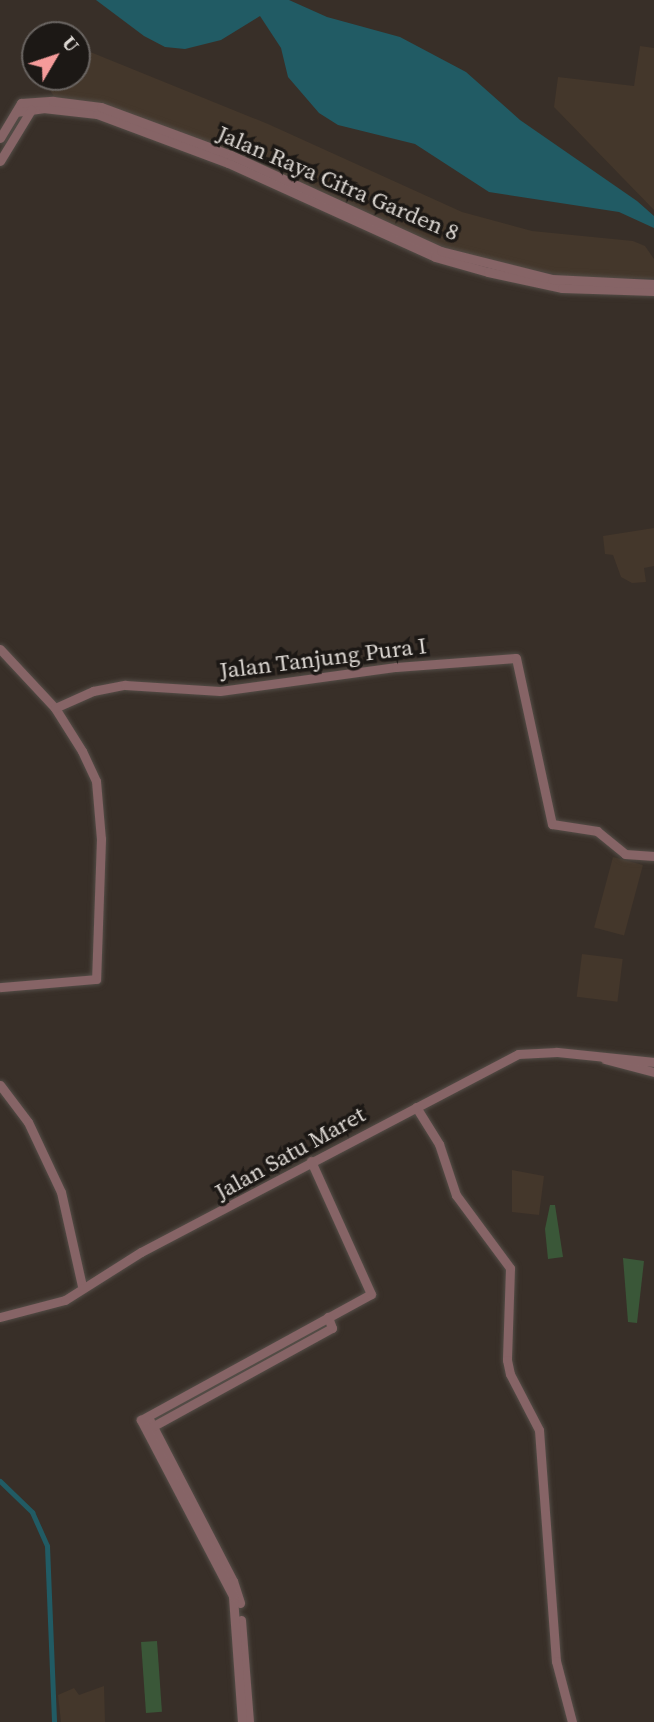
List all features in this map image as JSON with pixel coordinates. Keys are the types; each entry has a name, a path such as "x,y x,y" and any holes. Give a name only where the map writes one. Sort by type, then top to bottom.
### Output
{"street":[{"name":"Jalan Raya Citra Garden 8","path":"16,112 21,103 72,102 101,107 441,251 552,278 654,284"},
{"name":"Jalan Raya Citra Garden 8","path":"16,112 31,110 97,114 181,141 438,258 552,286 654,291"},
{"path":"0,161 31,110"},
{"path":"0,138 16,112"},
{"path":"0,649 55,708 96,780 101,839 97,976 91,982 0,988"},
{"name":"Jalan Tanjung Pura I","path":"55,708 93,691 125,685 220,691 418,665 516,658 552,824 597,831 625,854 654,856"},
{"name":"Jalan Satu Maret","path":"0,1317 65,1300 82,1286 311,1161 517,1054 557,1052 654,1062"},
{"name":"Jalan Satu Maret","path":"605,1059 654,1072"},
{"path":"0,1085 28,1122 61,1192 82,1286"},
{"path":"416,1107 439,1144 456,1195 510,1268 508,1360 510,1374 539,1430 556,1661 572,1722"},
{"path":"242,1722 233,1596 149,1428 148,1417 370,1294 311,1161"},
{"path":"149,1428 332,1328 328,1317"},
{"path":"149,1428 237,1588 249,1722"}],"shaded area":[{"path":"640,46 654,48 654,210 554,107 558,77 634,86"},
{"path":"91,52 268,124 462,212 532,231 633,241 645,246 654,259 654,278 578,278 500,264 442,248 55,98 51,91 91,91"},
{"path":"654,528 654,566 644,568 646,582 632,583 621,577 613,555 605,554 603,536"},
{"path":"613,857 643,865 624,936 594,928"},
{"path":"582,954 623,959 617,1002 577,997"},
{"path":"512,1170 544,1176 539,1215 512,1212"},
{"path":"104,1686 105,1722 61,1722 58,1695 74,1688 79,1695"}],"green space":[{"path":"550,1205 555,1205 563,1257 548,1259 545,1229"},
{"path":"623,1258 644,1261 637,1323 628,1322"},
{"path":"157,1641 162,1712 146,1713 141,1642"}],"water":[{"path":"96,0 289,0 327,17 400,37 466,72 520,120 637,201 654,216 654,228 619,212 489,192 415,144 338,125 319,113 288,77 281,48 260,16 221,40 185,49 165,47 144,36"}],"waterway":[{"path":"0,1481 32,1512 47,1546 54,1722"}]}
